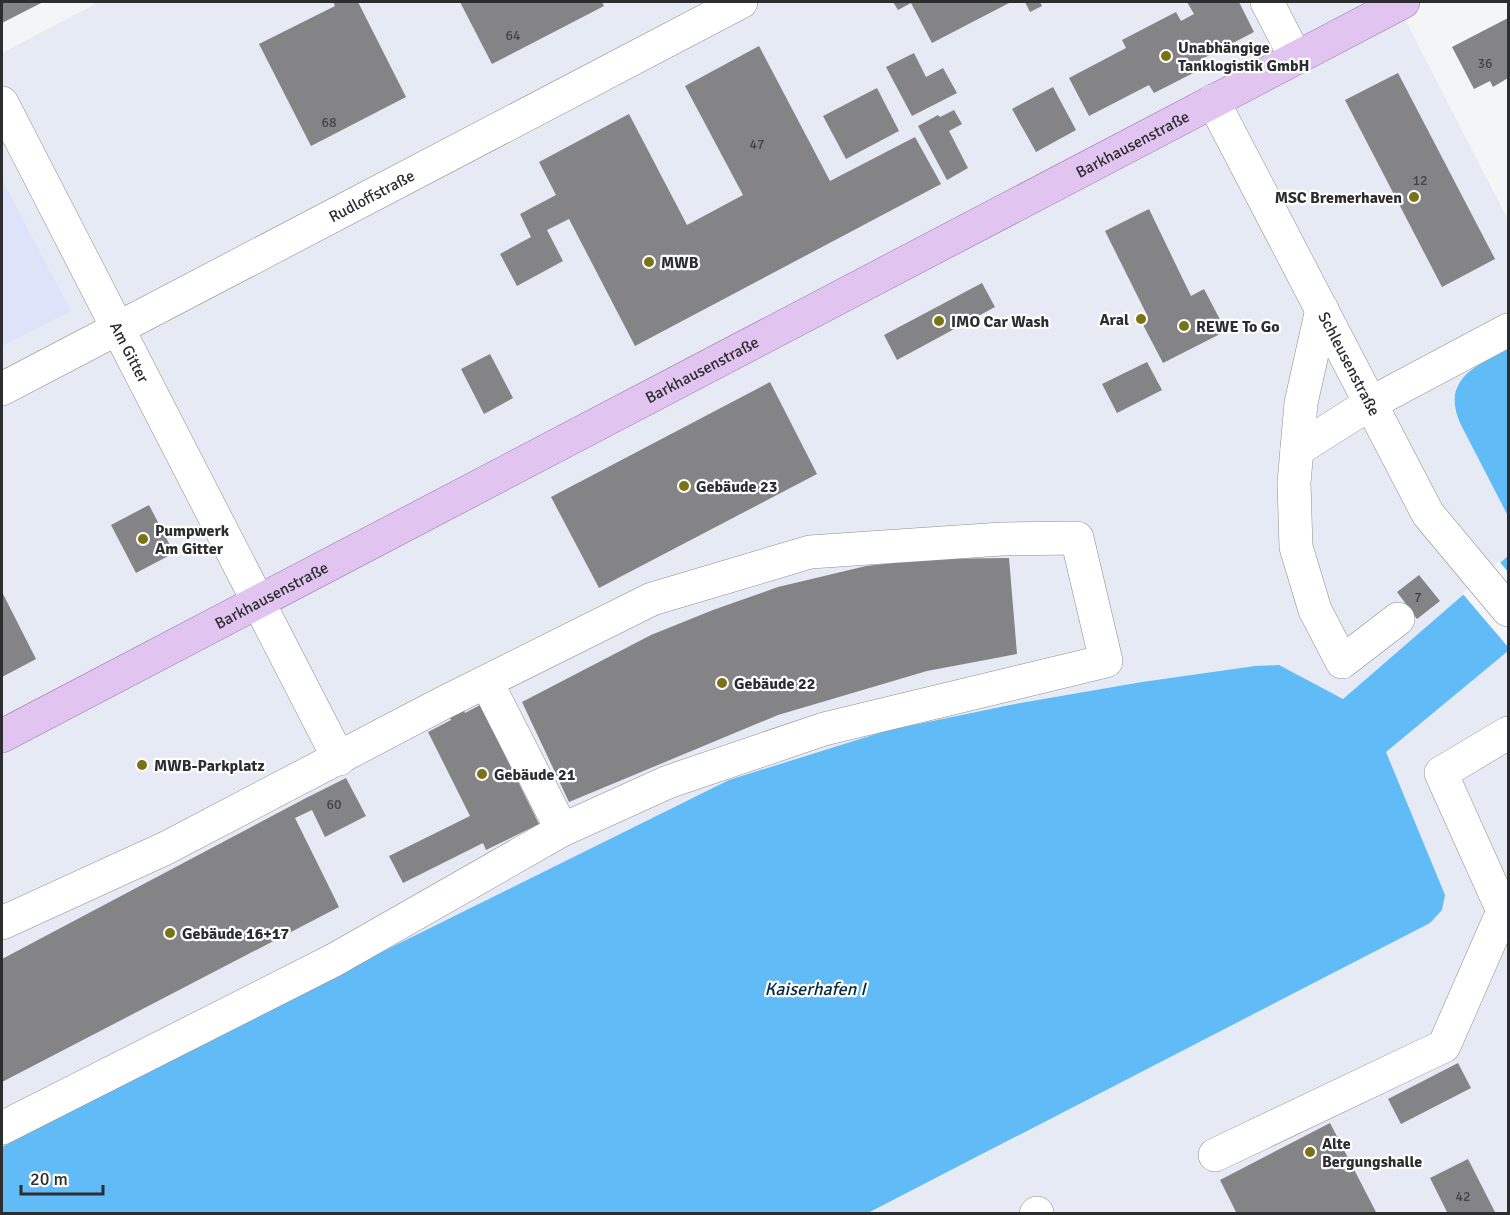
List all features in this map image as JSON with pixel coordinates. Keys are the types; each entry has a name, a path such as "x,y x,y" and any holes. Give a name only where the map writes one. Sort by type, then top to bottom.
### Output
{"main road":[{"name":"Barkhausenstraße","path":"2,736 1404,2"}],"street":[{"name":"Rudloffstraße","path":"2,389 741,2"},
{"path":"1267,2 1296,58"},
{"name":"Schleusenstraße","path":"1213,101 1428,514 1509,610"},
{"name":"Am Gitter","path":"2,103 339,759"},
{"path":"1322,309 1301,403 1294,483 1296,547 1315,610 1342,662 1398,619"},
{"path":"1297,450 1371,403 1509,330"},
{"path":"2,923 166,848 443,703 652,599 810,552 1002,539 1077,538 1106,661 824,729 668,782 562,831 334,960 2,1128"},
{"path":"487,682 562,831"},
{"path":"1215,1155 1444,1046 1506,910 1441,773 1509,733"}],"shaded area":[{"path":"99,2 1396,2 1508,220 1508,349 1481,363 1457,383 1454,399 1455,412 1460,423 1508,516 1508,556 1343,699 1279,665 1255,666 1142,682 1015,704 321,982 2,1147 2,53"},
{"path":"2,180 71,311 2,346"},
{"path":"1508,651 1508,1213 868,1214 1430,923 1445,895 1386,752"}],"water":[{"path":"1508,349 1508,516 1460,423 1455,408 1455,395 1458,385 1474,368"},
{"name":"Kaiserhafen I","path":"1508,556 1508,651 1386,752 1445,895 1442,910 1430,923 868,1213 2,1214 2,1147 321,982 729,780 889,730 1015,704 1142,682 1255,666 1279,665 1343,699"}],"pier":[{"path":"1499,561 1508,572 1508,647 1462,593"}],"building":[{"path":"2,2 43,2 2,23"},
{"path":"333,2 358,2 406,97 311,146 259,44 335,6"},
{"path":"460,2 602,2 604,6 492,64"},
{"path":"893,2 1011,2 932,43 911,3 898,10"},
{"path":"1025,2 1040,2 1042,6 1030,12"},
{"path":"1187,2 1239,2 1254,32 1200,60 1205,67 1154,93 1149,85 1089,116 1069,78 1126,48 1122,40 1176,12 1181,21 1194,14"},
{"path":"1508,18 1508,78 1493,87 1490,81 1474,89 1452,47"},
{"path":"759,46 830,181 915,137 941,184 635,346 569,219 547,230 563,261 517,286 500,254 531,237 520,214 556,195 539,162 629,114 687,225 743,195 685,86"},
{"path":"914,53 926,77 943,68 957,93 912,116 886,67"},
{"path":"1398,73 1495,259 1442,287 1345,100"},
{"path":"1053,87 1076,130 1036,152 1012,109"},
{"path":"877,88 899,131 846,159 823,116"},
{"path":"954,110 962,124 949,131 968,168 947,180 918,126 938,115 940,117"},
{"path":"1149,209 1191,296 1204,289 1226,331 1163,363 1141,321 1148,317 1105,231"},
{"name":"IMO Car Wash","path":"982,283 995,307 897,360 884,335"},
{"path":"490,354 513,398 484,414 461,369"},
{"path":"1147,362 1162,390 1117,413 1102,384"},
{"name":"Gebäude 23","path":"770,382 817,474 599,588 551,497"},
{"name":"Pumpwerk Am Gitter","path":"149,505 174,553 136,573 111,525"},
{"name":"Gebäude 22","path":"1009,558 1017,654 927,671 778,715 569,802 522,702 651,635 778,587 866,566 928,559"},
{"path":"1419,575 1440,601 1417,619 1397,592"},
{"path":"2,592 36,659 2,677"},
{"name":"Gebäude 21","path":"480,705 539,824 486,850 483,843 403,883 389,856 470,816 428,732 451,720 449,715 463,708 465,713"},
{"name":"Gebäude 16+17","path":"346,778 366,816 325,837 312,810 295,818 339,907 2,1082 2,959"},
{"path":"1458,1063 1471,1088 1401,1124 1388,1099"},
{"name":"Alte Bergungshalle","path":"1330,1123 1377,1214 1237,1214 1220,1180"},
{"path":"1468,1159 1496,1214 1448,1214 1430,1178"}],"place":[{"name":"Unabhängige Tanklogistik GmbH","path":"1166,56"},
{"name":"MSC Bremerhaven","path":"1414,197"},
{"name":"MWB","path":"649,262"},
{"name":"Aral","path":"1141,319"},
{"name":"IMO Car Wash","path":"939,321"},
{"name":"REWE To Go","path":"1184,326"},
{"name":"Gebäude 23","path":"684,486"},
{"name":"Pumpwerk Am Gitter","path":"143,539"},
{"name":"Gebäude 22","path":"722,683"},
{"name":"MWB-Parkplatz","path":"142,765"},
{"name":"Gebäude 21","path":"482,774"},
{"name":"Gebäude 16+17","path":"170,933"},
{"name":"Alte Bergungshalle","path":"1310,1152"}]}
